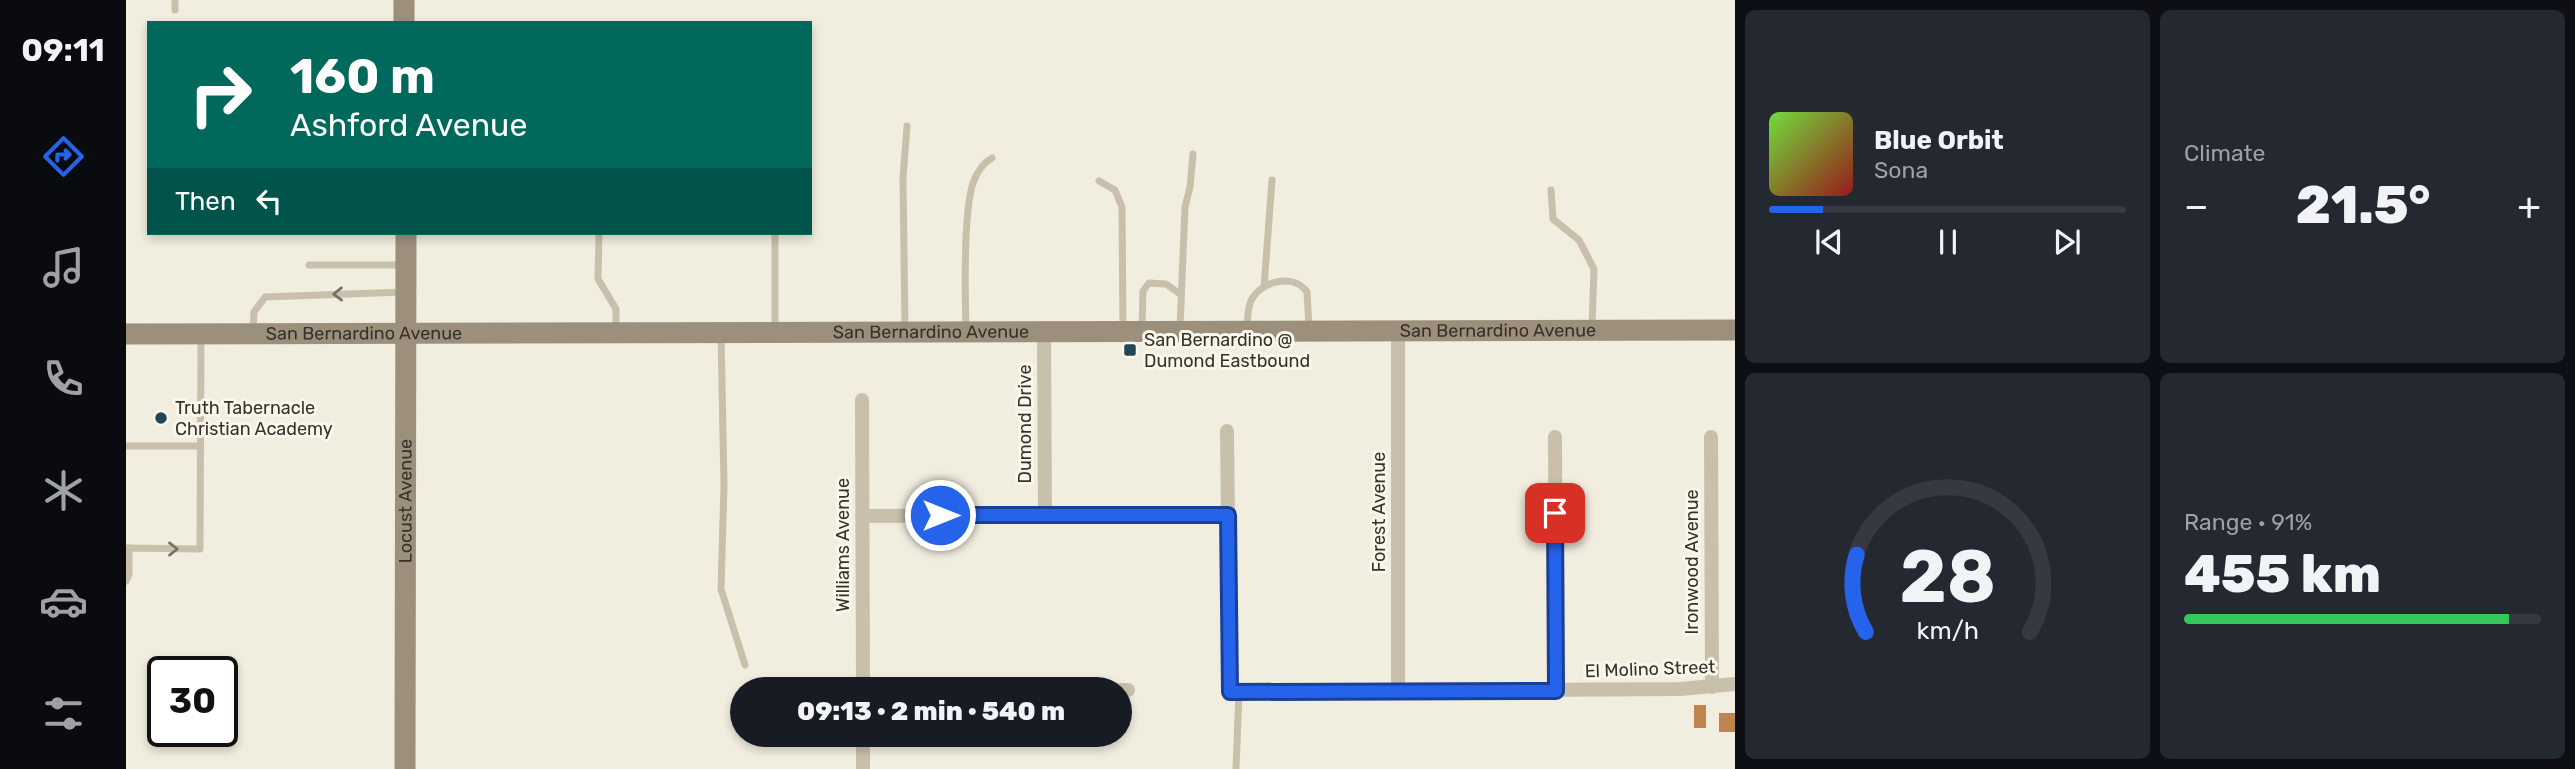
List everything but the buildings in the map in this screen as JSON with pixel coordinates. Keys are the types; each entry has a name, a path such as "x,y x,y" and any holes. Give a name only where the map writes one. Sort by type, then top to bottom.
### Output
{"main road":[{"path":"404,0 404,21"},
{"name":"Locust Avenue","path":"405,769 406,235"},
{"name":"San Bernardino Avenue","path":"126,334 1735,330"}],"street":[{"name":"Forest Avenue","path":"1398,331 1398,692"},
{"name":"Dumond Drive","path":"1044,332 1045,515"},
{"name":"Williams Avenue","path":"862,400 863,677"},
{"path":"1227,431 1234,692"},
{"path":"1555,437 1556,691"},
{"name":"Ironwood Avenue","path":"1711,437 1712,687"},
{"path":"862,516 1228,515"},
{"name":"El Molino Street","path":"1234,692 1556,691 1735,684"},
{"path":"863,747 863,769"}],"lane":[{"path":"175,0 175,10"},
{"path":"905,333 903,178 907,126"},
{"path":"1180,332 1185,207 1193,154"},
{"path":"966,333 967,239 972,184 984,162 992,158"},
{"path":"1264,288 1272,180"},
{"path":"1099,181 1115,190 1122,207 1132,332"},
{"path":"1551,190 1553,219 1579,240 1594,269 1592,331"},
{"path":"599,235 598,279 617,309 616,334"},
{"path":"775,235 775,334"},
{"path":"309,265 406,265"},
{"path":"1246,332 1250,301 1264,288 1279,281 1303,286 1308,297 1309,331"},
{"path":"1132,332 1146,286 1161,283 1180,294"},
{"path":"253,333 254,312 265,297 406,292"},
{"path":"126,581 129,574 127,548 200,549 201,334"},
{"path":"721,334 724,486 721,589 745,665"},
{"path":"126,446 200,446"},
{"path":"1234,692 1236,769"}],"place":[{"name":"San Bernardino @ Dumond Eastbound","path":"1130,350"},
{"name":"Truth Tabernacle Christian Academy","path":"161,418"}],"route":[{"path":"940,515 1228,515 1230,692 1398,692 1556,691 1555,513"}]}
